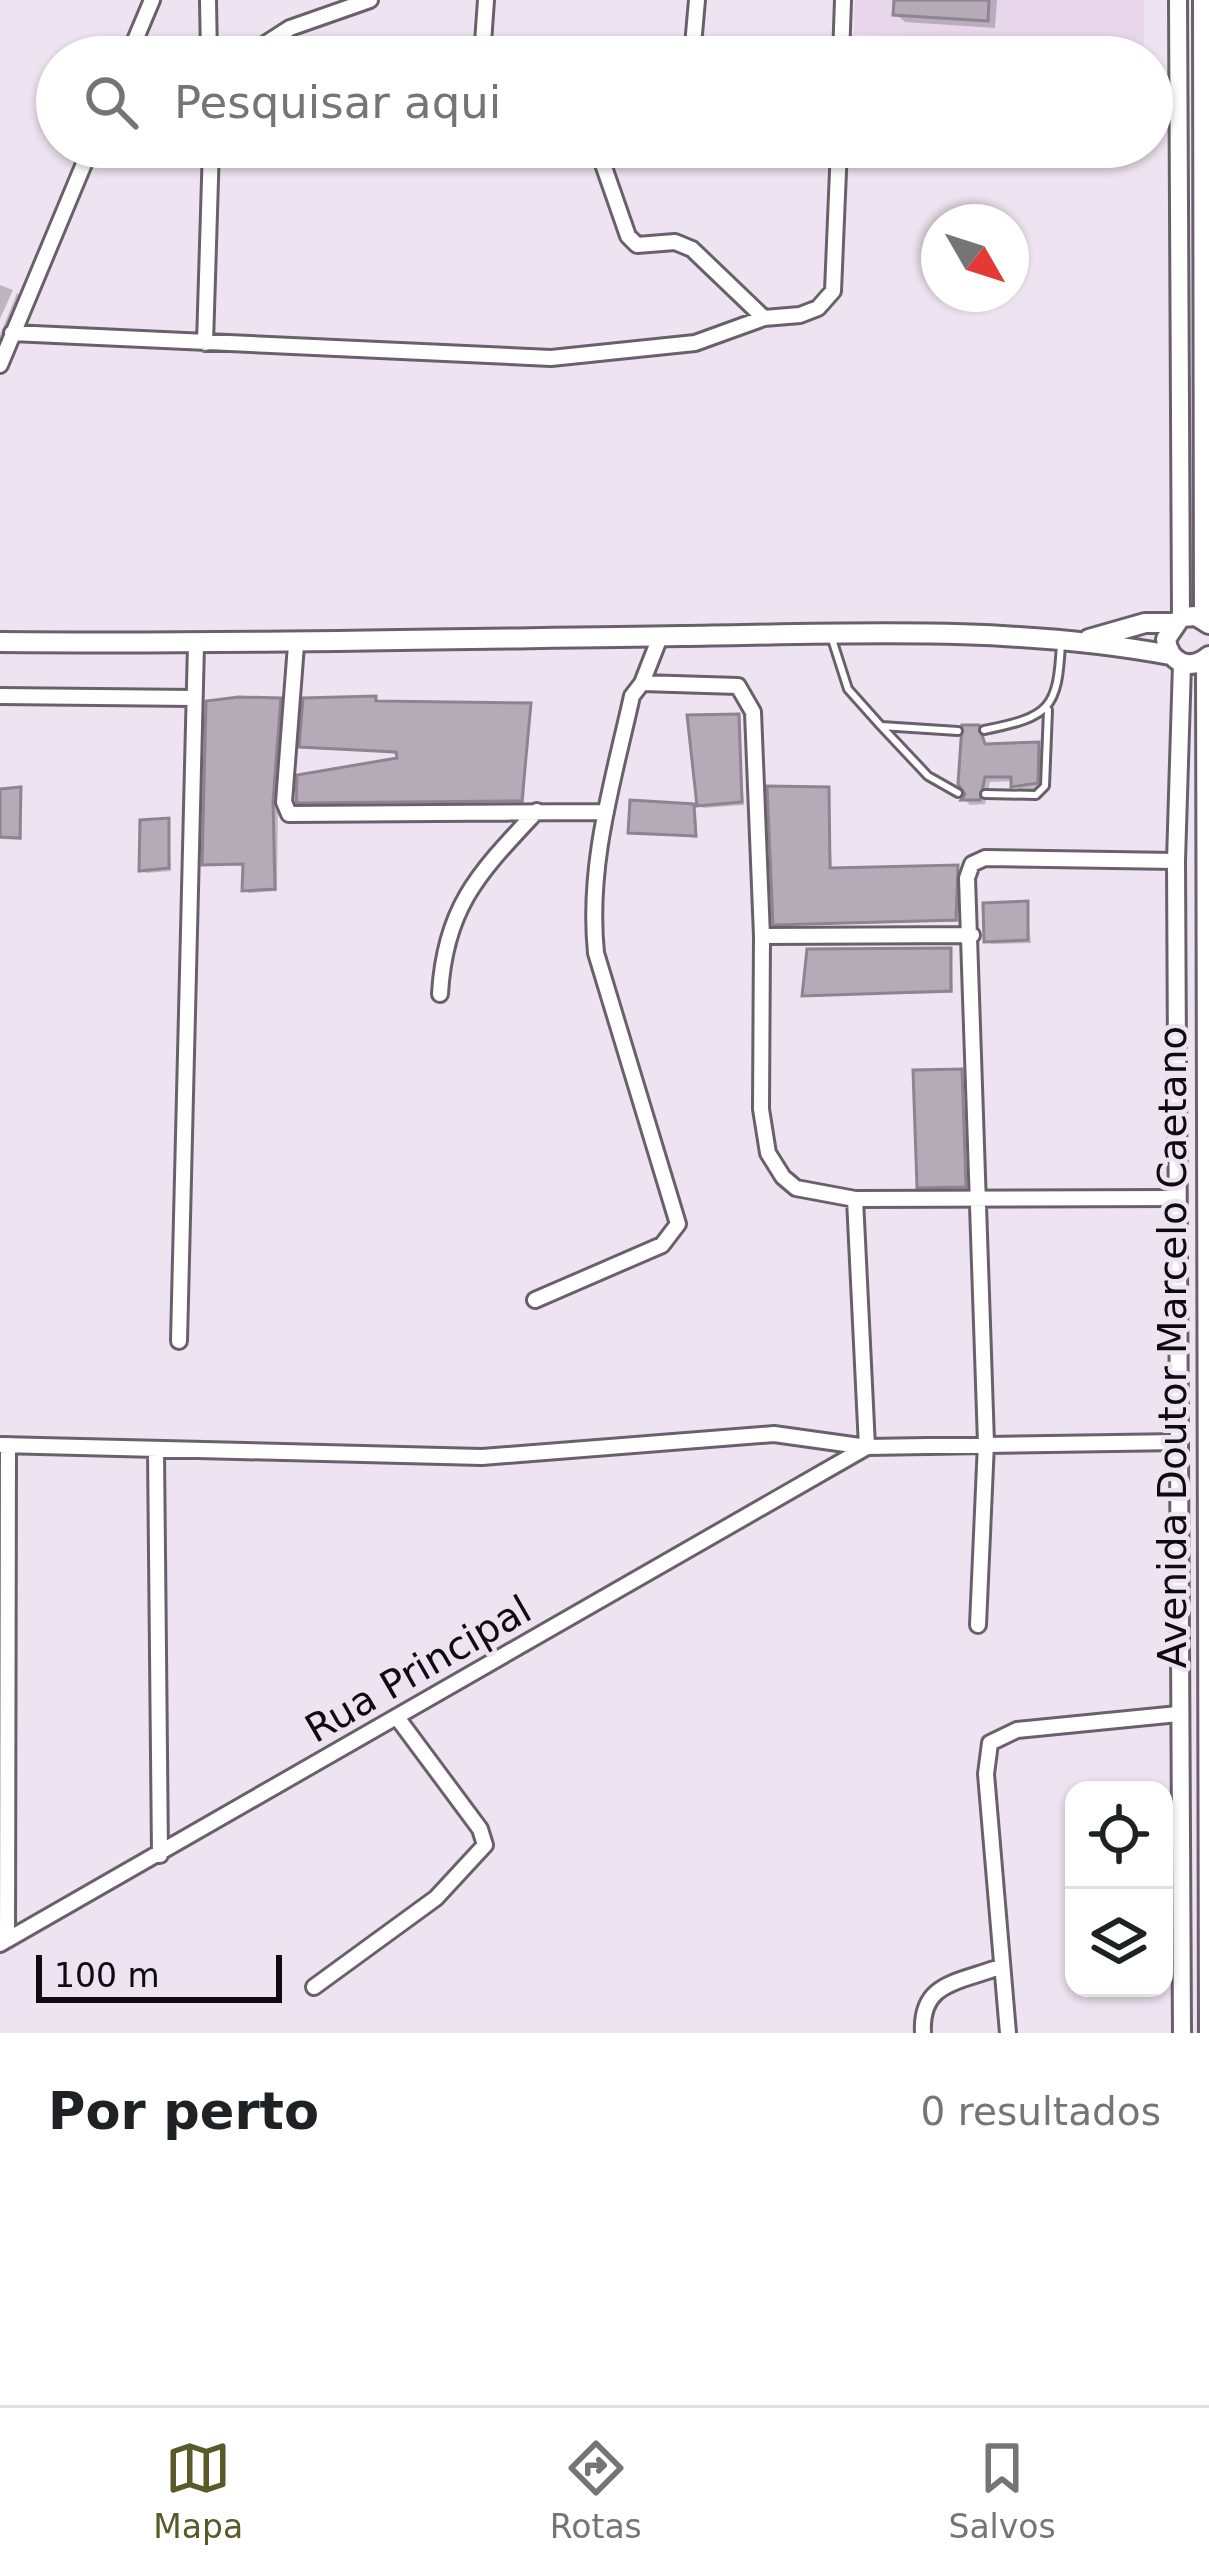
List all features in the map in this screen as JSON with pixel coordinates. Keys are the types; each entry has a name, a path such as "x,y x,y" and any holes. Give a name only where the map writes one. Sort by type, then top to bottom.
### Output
{"main road":[{"name":"Avenida Doutor Marcelo Caetano","path":"1177,620 1166,639 1176,659 1207,658"},
{"path":"1089,639 1145,622 1207,622"},
{"path":"0,642 296,645 830,634 1089,639 1176,659"}],"street":[{"path":"137,36 152,0"},
{"path":"208,0 209,36"},
{"path":"278,36 370,0"},
{"path":"483,36 486,0"},
{"path":"694,36 697,0"},
{"path":"842,36 843,0"},
{"name":"Avenida Doutor Marcelo Caetano","path":"1177,620 1178,0"},
{"path":"1202,0 1206,32 1207,622"},
{"path":"0,365 82,168"},
{"path":"206,343 211,168"},
{"path":"605,168 628,236 637,245 675,242 692,249 764,318"},
{"path":"12,333 551,358 694,343 764,318 800,316 818,308 833,291 838,168"},
{"path":"535,1300 662,1245 678,1224 596,953 593,866 632,696 661,637"},
{"path":"179,1342 196,644"},
{"path":"296,645 284,802 289,814 606,812"},
{"name":"Avenida Doutor Marcelo Caetano","path":"1207,658 1208,2033"},
{"name":"Avenida Doutor Marcelo Caetano","path":"1176,659 1182,2033"},
{"path":"642,683 738,686 753,712 762,936 761,1109 768,1153 796,1188 855,1199 978,1203 1207,1198"},
{"path":"0,696 194,698"},
{"path":"440,994 442,951 452,919 477,875 537,811"},
{"path":"979,1625 986,1443 967,878 972,864 985,859 1176,861"},
{"path":"762,936 972,935"},
{"path":"855,1199 866,1448"},
{"path":"3,1942 4,1445 482,1457 774,1434 866,1448 1180,1442"},
{"name":"Rua Principal","path":"3,1942 399,1720 866,1448"},
{"path":"156,1451 160,1855"},
{"path":"1008,2033 986,1774 990,1743 1017,1730 1178,1714"},
{"path":"314,1987 436,1898 485,1845 480,1829 399,1720"},
{"path":"923,2033 920,2010 928,1996 999,1967"}],"lane":[{"path":"830,634 848,689 928,776 958,793"},
{"path":"985,794 1036,795 1045,786 1048,710 1059,684 1061,638"},
{"path":"985,730 1027,722 1048,710"},
{"path":"881,726 958,731"}],"shaded area":[{"path":"855,0 1144,0 1144,36 854,34"}],"building":[{"path":"894,0 989,0 988,21 893,15"},
{"path":"376,696 376,701 531,703 522,801 296,803 297,775 397,758 396,752 299,747 303,698"},
{"path":"281,698 273,801 275,889 242,891 243,864 202,865 206,701"},
{"path":"739,714 742,802 697,806 687,715"},
{"path":"962,725 979,725 985,744 1039,742 1038,783 1011,787 1011,777 985,777 980,800 961,800 965,794 958,784"},
{"path":"767,786 829,787 830,868 958,865 956,920 773,925"},
{"path":"21,787 20,838 0,837 0,789"},
{"path":"630,800 694,804 696,836 628,833"},
{"path":"169,818 169,868 139,871 140,820"},
{"path":"1028,901 1028,940 984,942 983,903"},
{"path":"951,948 951,991 802,996 807,949"},
{"path":"962,1069 966,1187 917,1188 913,1070"}]}
